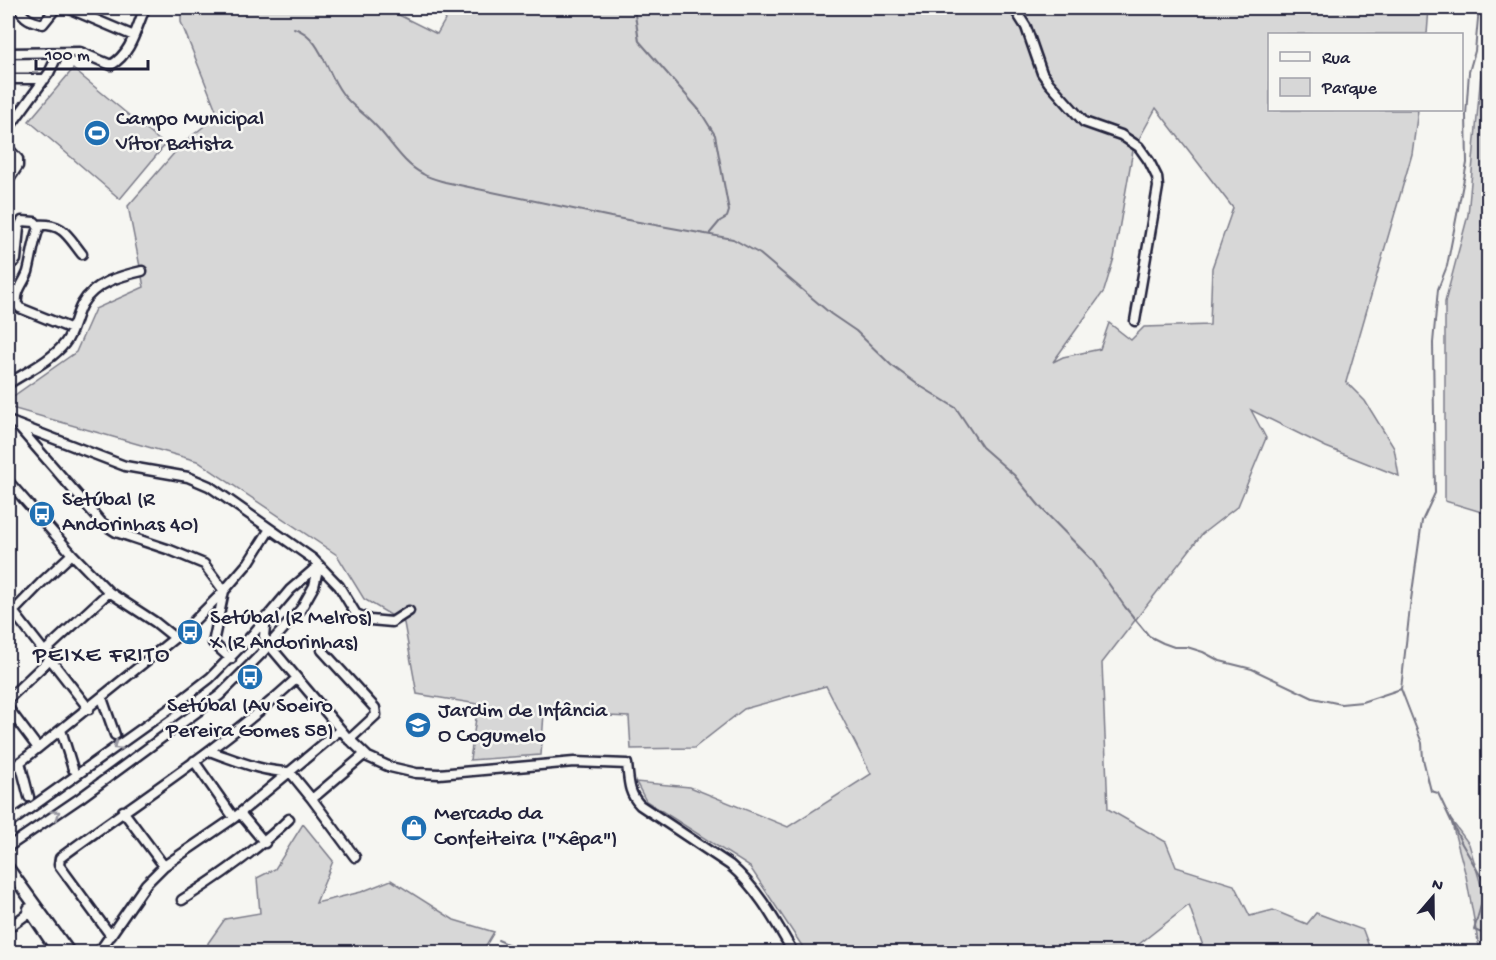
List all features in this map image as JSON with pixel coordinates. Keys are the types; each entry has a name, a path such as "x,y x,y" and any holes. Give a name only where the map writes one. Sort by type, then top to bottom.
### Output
{"main road":[{"path":"8,868 69,952"},
{"path":"8,880 58,952"}],"street":[{"path":"19,8 22,15 31,21 43,24 56,8"},
{"path":"68,8 134,36"},
{"path":"8,53 80,52 111,65 121,59 134,36 145,8"},
{"path":"1014,8 1026,27 1042,73 1048,83 1084,122 1121,135 1138,147 1149,160 1157,177 1158,187 1136,321"},
{"path":"8,129 45,79 58,54"},
{"path":"8,79 45,79"},
{"path":"8,151 18,159 18,166 8,182"},
{"path":"8,266 16,260 22,221 35,222 37,225 51,224 60,228 82,254"},
{"path":"37,225 39,228 33,244 28,272 17,292 16,304 20,308 72,329"},
{"path":"8,384 50,357 65,343 82,303 97,288 117,277 142,271"},
{"path":"12,422 125,466 188,477 209,486 319,565 339,586 357,614 370,620 392,622 409,611"},
{"path":"12,422 102,523 116,532 185,555 204,564 224,591 213,643 231,659"},
{"path":"42,454 40,446 42,441 52,438"},
{"path":"8,481 72,554 110,592 175,638"},
{"path":"8,771 89,709 175,638 224,591 249,562 270,530"},
{"path":"72,554 9,611 89,709"},
{"path":"8,825 210,678 231,659 286,595 319,565"},
{"path":"8,847 80,798 220,695 301,609 314,586 319,565"},
{"path":"286,595 297,591 301,593 303,597 301,609"},
{"path":"8,699 110,592"},
{"path":"266,617 264,636 269,645 349,740 365,754 390,767 416,773 439,774 574,762 627,764 633,798 742,875 765,905 793,952"},
{"path":"322,650 375,708 376,715 349,740"},
{"path":"111,936 59,865 60,858 209,751 262,710 297,678"},
{"path":"102,698 115,735"},
{"path":"9,712 38,748"},
{"path":"61,730 73,769"},
{"path":"99,952 146,884 164,866 237,816 340,730"},
{"path":"209,751 273,772 290,772"},
{"path":"312,799 365,754"},
{"path":"194,761 237,816 265,843"},
{"path":"20,762 29,797"},
{"path":"290,772 355,857"},
{"path":"123,812 164,866"},
{"path":"182,900 265,843 289,819"},
{"path":"8,928 30,912"}],"green space":[{"path":"181,8 385,8 437,34 452,8 1429,8 1427,33 1268,33 1268,111 1418,111 1412,154 1346,382 1365,401 1394,448 1399,476 1326,447 1251,410 1266,438 1238,506 1202,534 1102,663 1108,809 1166,842 1176,867 1234,885 1250,916 1273,910 1307,924 1316,913 1363,930 1371,952 1205,952 1189,905 1129,952 806,952 750,867 646,801 636,782 690,787 788,827 871,774 826,686 744,709 694,748 631,749 629,717 544,713 541,755 470,760 478,704 417,694 404,623 364,599 337,555 197,461 8,407 8,400 76,352 95,309 144,287 128,206 183,143 218,115 181,22","holes":["1156,108 1233,208 1212,268 1210,325 1144,327 1131,340 1109,323 1100,349 1063,357 1053,362 1104,291 1114,258 1133,150"]},
{"path":"1487,8 1488,514 1445,501 1445,302 1468,215"},
{"name":"Campo Municipal Vítor Batista","path":"73,69 165,145 120,199 29,121"},
{"path":"1451,820 1469,844 1488,909 1488,952 1480,952 1466,876"},
{"path":"303,824 333,861 316,903 361,892 391,880 454,920 494,932 482,952 208,952 208,943 225,919 260,913 257,878 275,869"}],"waterway":[{"path":"634,8 639,41 700,111 715,135 729,211 727,217 720,221 710,233"},
{"path":"1479,8 1475,51 1469,72 1466,115 1467,163 1447,266 1438,289 1433,343 1435,493 1422,521 1401,689 1422,743 1423,759 1431,791 1438,793 1462,844 1483,880 1482,902 1474,930 1482,933 1483,952"},
{"path":"294,28 311,39 336,85 353,106 375,125 409,164 425,175 445,182 611,217 733,239 760,254 831,314 856,331 891,365 956,408 982,447 1014,475 1042,509 1092,560 1125,607 1149,636 1174,647 1187,647 1220,661 1252,669 1313,698 1341,704 1362,702 1401,689"},
{"path":"498,940 526,952"}],"place":[{"name":"Campo Municipal Vítor Batista","path":"97,133"},
{"name":"Setúbal (R Andorinhas 40)","path":"42,514"},
{"name":"Setúbal (R Melros) X (R Andorinhas)","path":"190,632"},
{"name":"Setúbal (Av Soeiro Pereira Gomes 58)","path":"250,677"},
{"name":"Jardim de Infância O Cogumelo","path":"418,725"},
{"name":"Mercado da Confeiteira (\"Xêpa\")","path":"414,828"}],"district":[{"name":"PEIXE FRITO","path":"102,656"}]}
